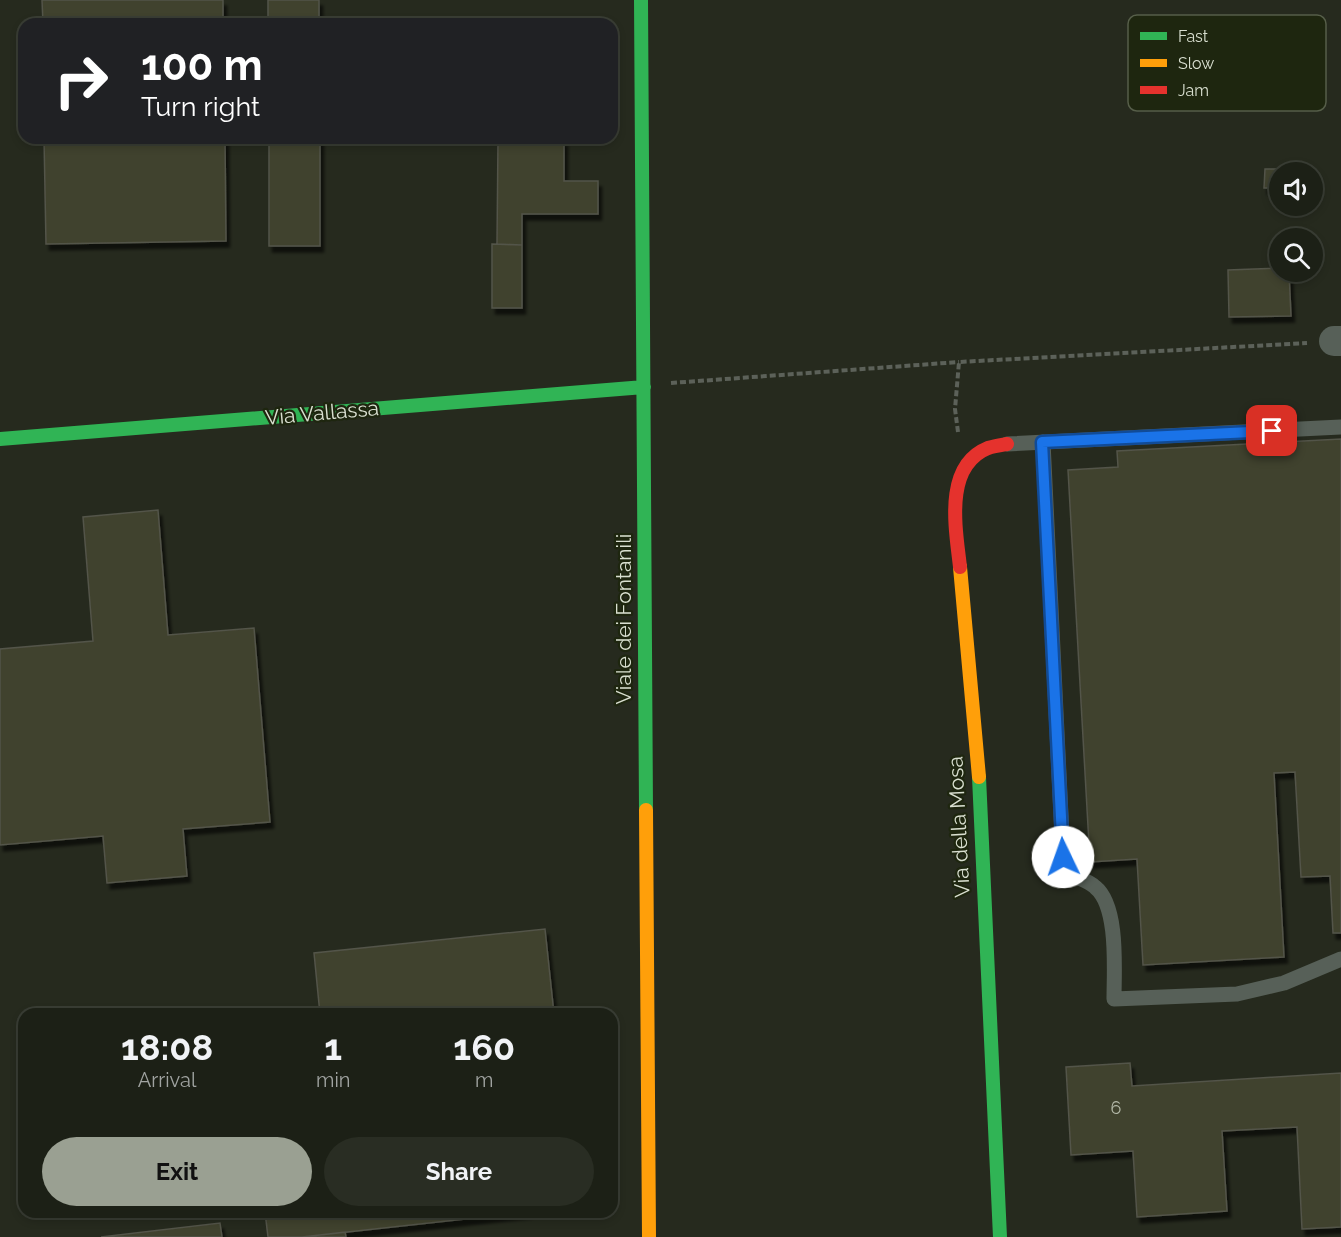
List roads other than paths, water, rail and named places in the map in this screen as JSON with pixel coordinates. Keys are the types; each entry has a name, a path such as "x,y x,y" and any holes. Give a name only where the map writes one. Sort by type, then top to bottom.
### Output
{"street":[{"name":"Viale dei Fontanili","path":"641,0 649,1237"},
{"name":"Via Vallassa","path":"0,439 644,387"},
{"name":"Via della Mosa","path":"1000,1237 980,791 955,501 962,471 972,458 987,449 1007,444"}],"lane":[{"path":"1007,444 1341,428"},
{"path":"1042,442 1063,857 1070,874 1096,887 1107,902 1112,923 1114,999 1237,994 1284,983 1341,959"}]}
